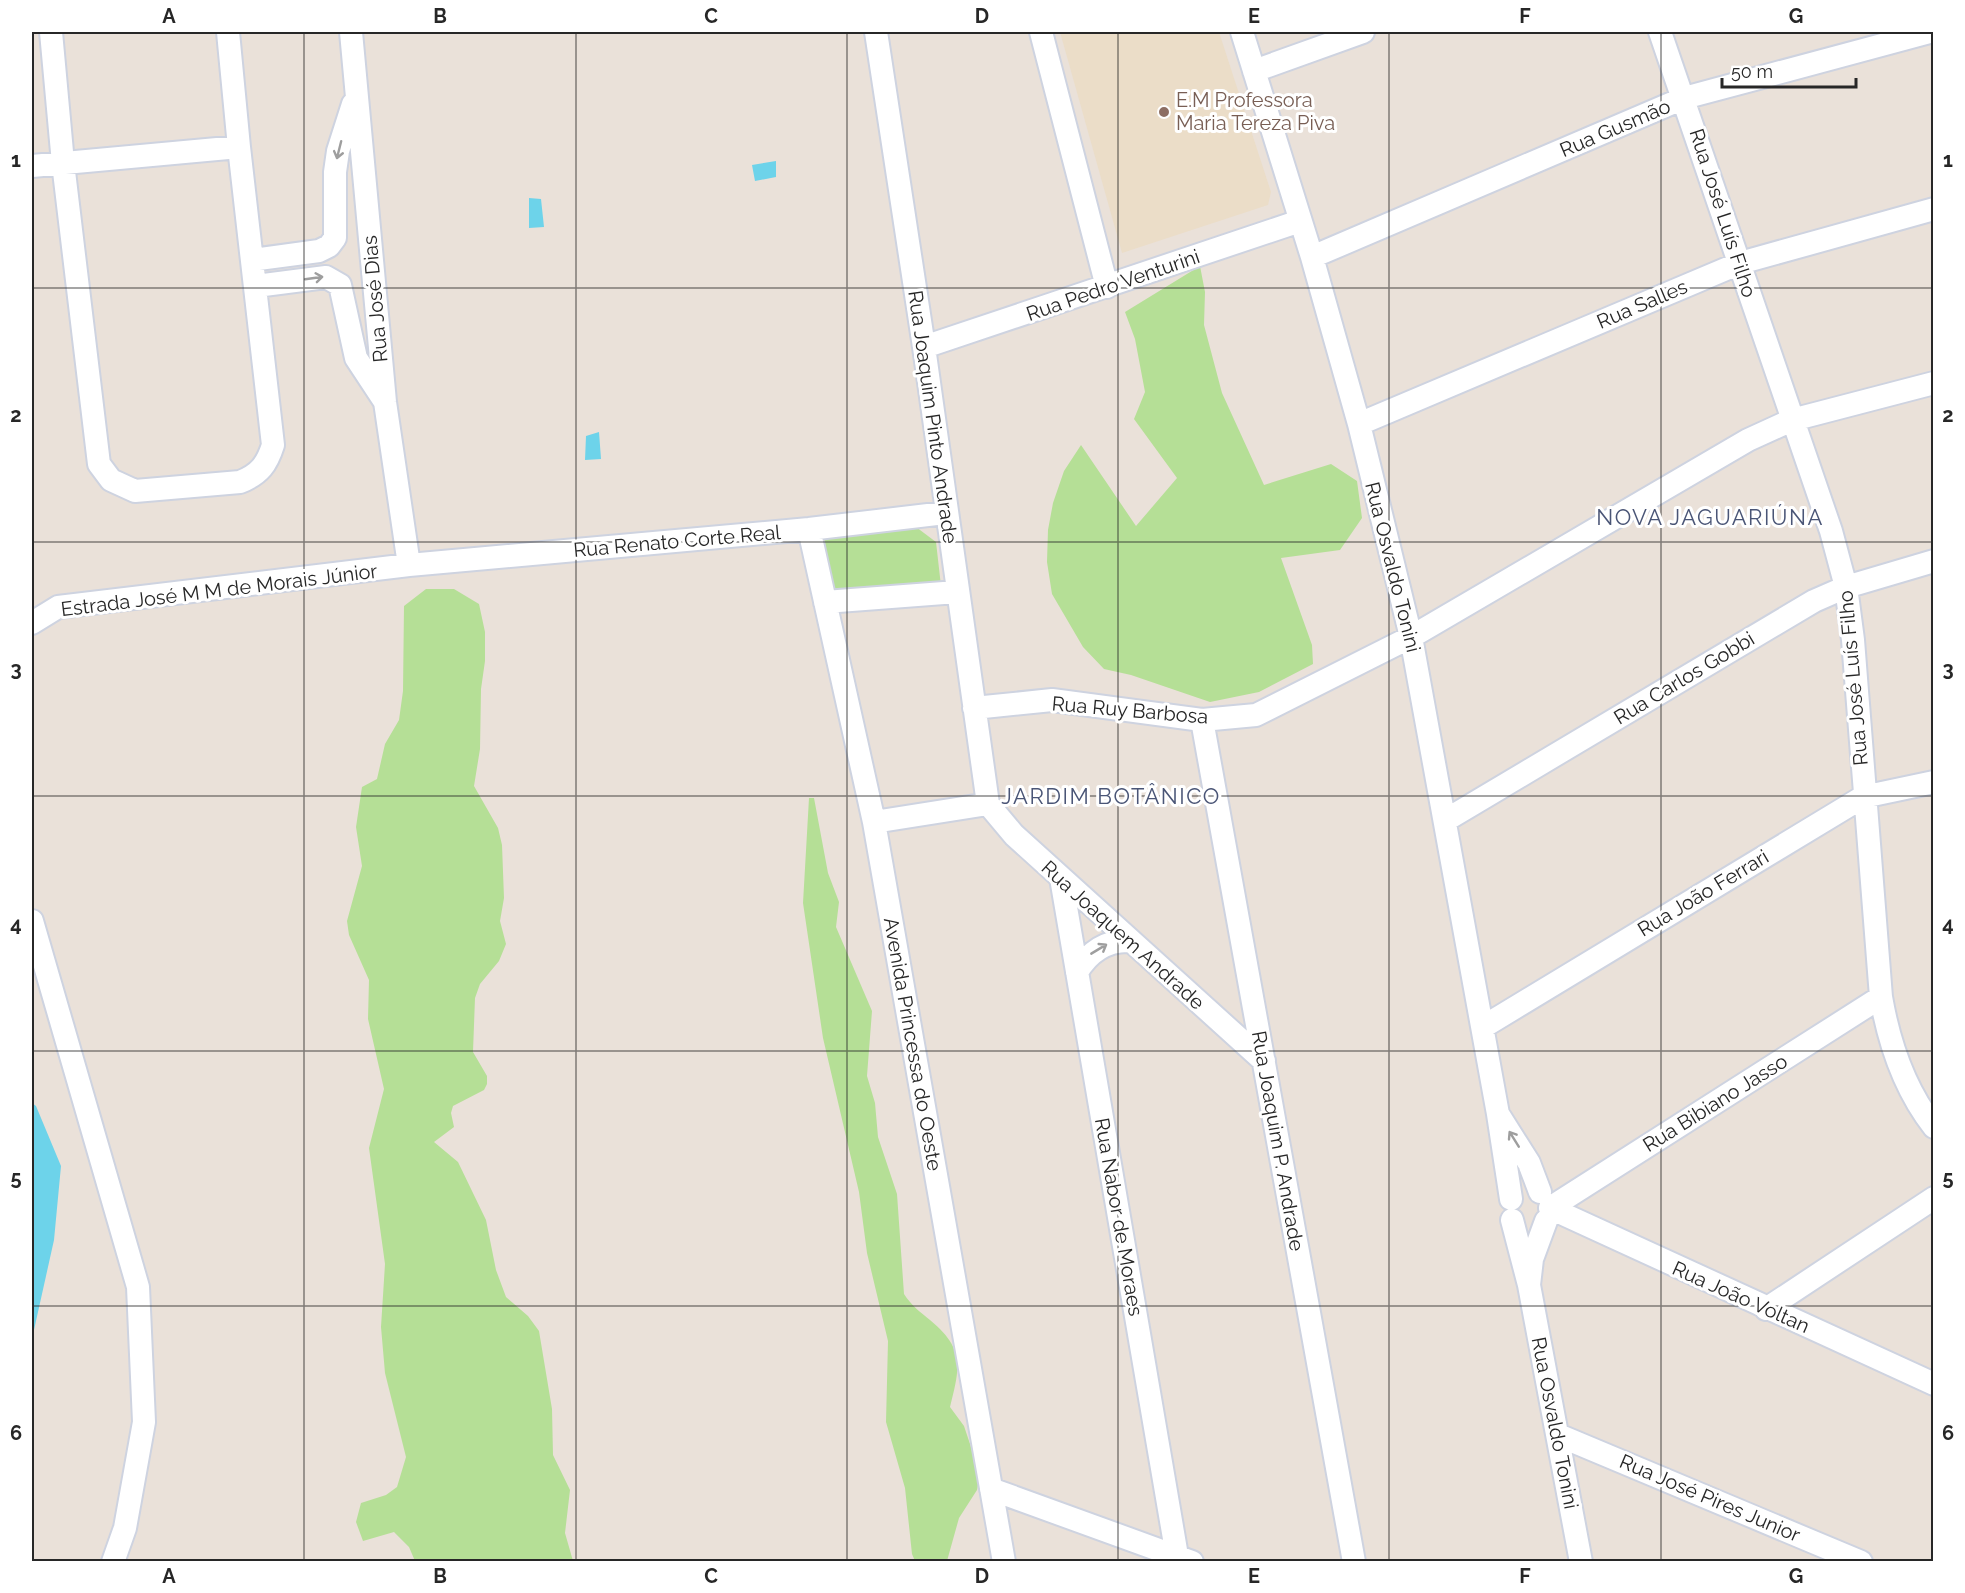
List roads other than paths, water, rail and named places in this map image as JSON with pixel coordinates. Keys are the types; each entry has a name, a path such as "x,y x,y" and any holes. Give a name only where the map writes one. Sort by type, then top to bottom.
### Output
{"street":[{"path":"51,32 63,163 99,464 111,480 135,491 240,482 254,476 267,464 273,445 228,32"},
{"name":"Rua José Dias","path":"351,32 385,402 409,566"},
{"name":"Rua Joaquim Pinto Andrade","path":"876,32 924,347 945,513 988,804"},
{"path":"1041,32 1107,287"},
{"name":"Rua Osvaldo Tonini","path":"1242,32 1312,257 1359,424 1411,637 1483,1028 1511,1210 1529,1285 1581,1562"},
{"path":"1254,70 1363,32"},
{"name":"Rua José Luís Filho","path":"1660,32 1831,531 1846,587 1853,640 1863,797 1881,998 1888,1036 1906,1079 1934,1127"},
{"name":"Rua Gusmão","path":"1312,257 1684,98 1930,32"},
{"path":"252,260 319,250 329,246 335,237 335,172 338,151 356,94"},
{"path":"32,166 239,147"},
{"name":"Rua Salles","path":"1359,424 1740,263 1934,209"},
{"name":"Rua Pedro Venturini","path":"924,347 1300,221"},
{"path":"256,286 326,277 340,285 356,358 385,402"},
{"name":"Rua Ruy Barbosa","path":"974,708 1052,700 1202,720 1256,715 1411,637 1748,440 1792,420 1934,383"},
{"name":"Rua Renato Corte Real","path":"409,566 809,529 945,513"},
{"name":"Avenida Princessa do Oeste","path":"809,529 874,822 1004,1562"},
{"name":"Rua Carlos Gobbi","path":"1446,820 1814,602 1846,587 1934,561"},
{"name":"Estrada José M M de Morais Júnior","path":"32,623 58,607 409,566"},
{"path":"825,602 957,592"},
{"name":"Rua Joaquim P. Andrade","path":"1202,720 1354,1562"},
{"name":"Rua João Ferrari","path":"1483,1028 1863,797 1934,782"},
{"path":"874,822 988,804"},
{"name":"Rua Joaquem Andrade","path":"988,804 1014,835 1264,1061"},
{"name":"Rua Nabor de Moraes","path":"1061,878 1185,1559"},
{"path":"32,921 138,1287 144,1422 125,1528 113,1562"},
{"path":"1077,972 1085,958 1104,945 1118,940 1130,941"},
{"name":"Rua Bibiano Jasso","path":"1545,1207 1881,998"},
{"name":"Rua Osvaldo Tonini","path":"1498,1114 1529,1163 1545,1207 1532,1259 1529,1285"},
{"path":"1521,1190 1545,1207 1529,1229 1516,1225 1511,1210 1521,1190"},
{"path":"1766,1309 1934,1198"},
{"name":"Rua João Voltan","path":"1545,1207 1934,1384"},
{"name":"Rua José Pires Junior","path":"1558,1434 1861,1562"},
{"path":"991,1489 1185,1559"}],"water":[{"path":"776,161 776,177 755,181 752,165"},
{"path":"529,198 541,199 544,227 529,228"},
{"path":"599,432 601,459 585,460 586,436"},
{"path":"32,1103 36,1106 61,1166 54,1240 32,1339"}],"place":[{"name":"E.M Professora Maria Tereza Piva","path":"1164,112"}],"district":[{"name":"NOVA JAGUARIÚNA","path":"1710,517"},
{"name":"JARDIM BOTÂNICO","path":"1111,796"}]}
